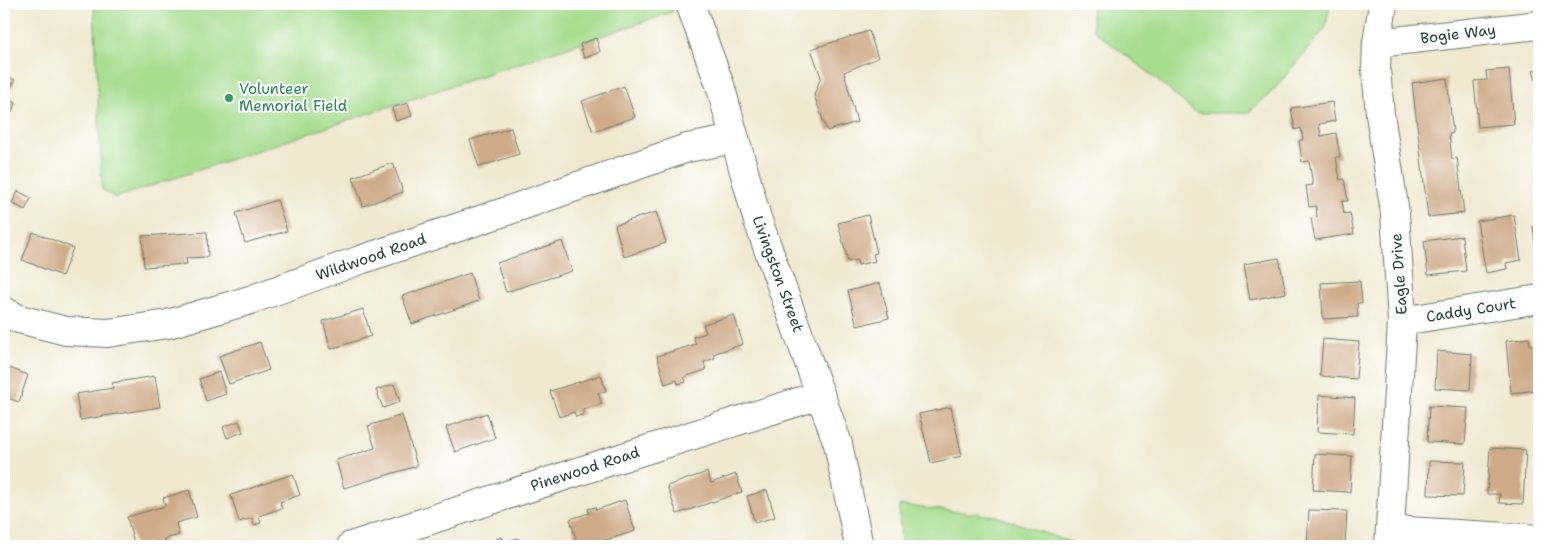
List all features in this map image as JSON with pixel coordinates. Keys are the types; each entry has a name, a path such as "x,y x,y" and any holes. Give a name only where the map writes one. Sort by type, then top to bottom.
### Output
{"street":[{"name":"Livingston Street","path":"690,4 720,85 757,218 838,444 859,546"},
{"name":"Eagle Drive","path":"1383,4 1377,43 1376,69 1380,114 1395,213 1402,321 1390,538"},
{"name":"Bogie Way","path":"1377,43 1539,25"},
{"name":"Wildwood Road","path":"4,311 19,319 66,331 108,333 168,324 250,300 360,260 688,148 734,139"},
{"name":"Caddy Court","path":"1402,321 1539,299"},
{"name":"Pinewood Road","path":"351,546 820,395"},
{"path":"1390,538 1539,539"}],"green space":[{"path":"94,4 670,4 673,12 115,198 102,189"},
{"path":"1091,4 1330,4 1326,27 1273,91 1248,113 1196,113 1148,72 1093,30"},
{"path":"899,505 996,516 1081,546 901,546"}],"building":[{"path":"869,31 878,58 844,72 857,122 827,131 814,95 821,77 811,49"},
{"path":"596,38 600,52 584,58 580,44"},
{"path":"1509,69 1514,124 1478,127 1474,81 1487,80 1486,71"},
{"path":"1539,69 1539,90 1533,71"},
{"path":"4,75 15,80 6,98 16,103 8,119 4,117"},
{"path":"1447,78 1453,133 1449,134 1452,159 1457,158 1464,213 1428,217 1412,83"},
{"path":"624,86 635,117 593,132 582,101"},
{"path":"1332,102 1335,121 1319,124 1321,136 1336,133 1340,157 1336,157 1340,180 1344,179 1348,201 1342,201 1344,214 1350,213 1354,234 1315,240 1311,218 1317,217 1316,206 1309,207 1306,186 1313,185 1309,161 1302,162 1299,140 1303,140 1301,128 1295,130 1291,108"},
{"path":"408,103 412,116 396,121 392,108"},
{"path":"511,128 519,154 479,167 470,140"},
{"path":"393,163 403,192 363,206 353,177"},
{"path":"18,191 31,198 25,210 12,203"},
{"path":"277,200 287,231 245,243 236,213"},
{"path":"656,212 666,243 624,257 615,225"},
{"path":"868,215 877,253 873,254 875,261 858,265 857,260 848,262 838,223"},
{"path":"1514,215 1521,260 1506,263 1507,269 1486,273 1477,221"},
{"path":"1539,225 1539,259 1538,259 1533,226"},
{"path":"33,232 73,248 62,276 22,260"},
{"path":"207,232 208,257 186,258 187,264 144,267 142,236"},
{"path":"1462,236 1466,271 1428,275 1424,241"},
{"path":"562,241 572,271 506,292 497,263"},
{"path":"1279,258 1286,293 1250,300 1244,264"},
{"path":"470,273 479,301 412,324 402,296"},
{"path":"1360,281 1362,303 1357,303 1358,317 1323,319 1321,283"},
{"path":"880,283 889,318 857,326 848,291"},
{"path":"363,309 371,336 331,349 323,321"},
{"path":"734,315 743,344 713,354 715,358 704,362 706,370 684,377 686,382 678,384 677,380 665,384 657,356 696,344 693,337 706,333 703,324"},
{"path":"1529,338 1530,345 1539,345 1539,390 1511,393 1506,341"},
{"path":"1323,339 1359,342 1356,379 1320,376"},
{"path":"260,342 269,370 229,384 219,356"},
{"path":"1437,351 1472,354 1470,390 1435,388"},
{"path":"4,366 28,375 19,402 4,397"},
{"path":"219,372 226,394 206,401 199,379"},
{"path":"601,375 606,391 598,393 602,404 582,410 584,414 576,417 574,412 559,417 550,391"},
{"path":"155,376 160,407 80,420 76,394 113,388 112,383"},
{"path":"394,384 400,402 383,408 376,390"},
{"path":"1319,395 1355,398 1353,434 1317,432"},
{"path":"1429,406 1468,408 1465,444 1427,442"},
{"path":"951,407 962,456 931,463 919,414"},
{"path":"487,413 495,438 455,452 446,427"},
{"path":"402,415 417,466 344,488 336,460 375,448 368,426"},
{"path":"239,421 243,432 227,438 223,427"},
{"path":"1490,448 1526,450 1523,504 1499,503 1500,494 1487,494"},
{"path":"1315,454 1352,456 1350,492 1313,490"},
{"path":"1429,461 1465,462 1463,496 1428,495"},
{"path":"707,472 711,483 736,474 742,492 677,514 667,486"},
{"path":"293,474 300,495 280,502 282,508 259,516 261,523 254,525 252,518 239,522 231,495"},
{"path":"189,490 197,517 176,523 179,535 165,539 166,545 148,546 148,543 135,546 127,517 165,506 163,498"},
{"path":"767,490 775,517 755,523 747,496"},
{"path":"625,500 635,531 600,542 601,546 578,546 570,519 589,513 588,509 595,507 596,510"},
{"path":"1309,510 1347,511 1345,546 1307,546"},
{"path":"502,537 504,542 518,538 520,546 493,546 497,545 496,539"}],"place":[{"name":"Volunteer Memorial Field","path":"229,98"}]}
